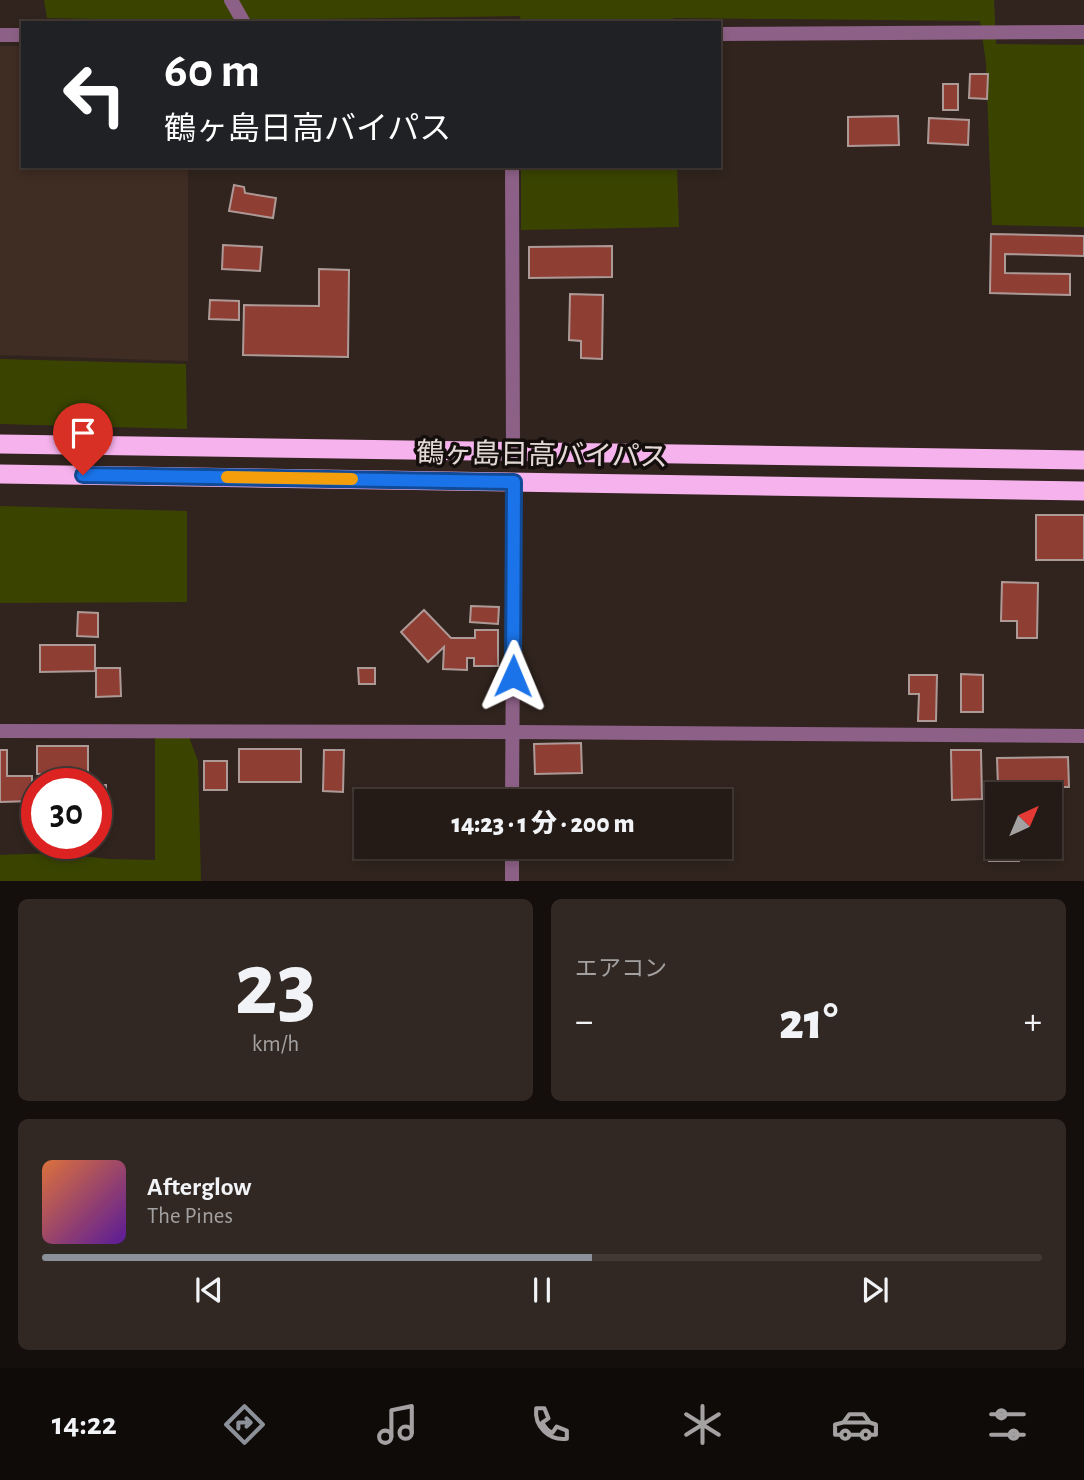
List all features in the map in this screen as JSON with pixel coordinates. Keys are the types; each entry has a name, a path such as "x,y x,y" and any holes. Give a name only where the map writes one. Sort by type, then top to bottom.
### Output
{"highway":[{"name":"鶴ヶ島日高バイパス","path":"0,444 1084,460"},
{"name":"鶴ヶ島日高バイパス","path":"0,474 1084,491"}],"street":[{"path":"232,0 243,21"},
{"path":"721,34 1084,32"},
{"path":"0,36 21,35"},
{"path":"512,168 513,451"},
{"path":"512,789 514,482"},
{"path":"0,731 1084,736"},
{"path":"512,859 512,881"}],"shaded area":[{"path":"0,46 21,46 21,168 188,168 188,361 0,355"}],"green space":[{"path":"44,0 994,0 996,44 1084,45 1084,227 992,225 986,63 980,21 673,18 673,21 521,21 520,16 187,21 47,18"},
{"path":"521,168 677,168 679,227 521,230"},
{"path":"0,359 186,364 187,429 0,424"},
{"path":"0,506 187,511 187,602 0,603"},
{"path":"155,736 189,737 198,761 201,881 0,881 0,855 21,854 21,859 155,860"}],"building":[{"path":"970,74 988,74 987,99 969,98"},
{"path":"943,84 958,84 958,110 943,110"},
{"path":"898,116 899,145 848,146 848,117"},
{"path":"929,118 969,120 968,145 928,143"},
{"path":"234,185 244,187 245,193 276,198 273,218 229,211"},
{"path":"991,234 1084,236 1084,256 1005,254 1005,273 1070,274 1070,295 990,293"},
{"path":"223,245 262,247 260,271 222,269"},
{"path":"612,246 612,277 529,278 529,247"},
{"path":"319,269 349,270 348,357 243,355 244,305 319,306"},
{"path":"570,294 603,295 602,359 581,358 581,341 569,340"},
{"path":"210,300 239,301 239,320 209,319"},
{"path":"1036,515 1084,515 1084,560 1036,560"},
{"path":"1002,582 1038,583 1037,638 1017,638 1017,621 1001,621"},
{"path":"471,606 499,607 498,624 470,622"},
{"path":"424,610 451,638 475,638 475,630 498,630 498,666 474,666 474,658 467,658 467,670 443,669 444,647 428,662 401,632"},
{"path":"78,612 98,613 98,637 77,636"},
{"path":"40,645 95,645 95,671 40,672"},
{"path":"96,668 120,668 121,696 96,697"},
{"path":"358,668 375,668 375,684 359,684"},
{"path":"961,674 983,675 983,712 961,712"},
{"path":"909,675 937,675 936,721 918,721 919,694 909,694"},
{"path":"581,743 582,773 535,774 534,744"},
{"path":"37,746 88,746 88,768 37,768"},
{"path":"239,749 301,749 301,782 239,782"},
{"path":"0,750 7,750 7,776 21,776 21,801 0,802"},
{"path":"324,750 344,750 343,792 323,791"},
{"path":"951,750 981,750 982,799 952,800"},
{"path":"1068,757 1069,787 1062,787 1062,782 998,782 997,758"},
{"path":"204,761 227,761 227,790 204,790"},
{"path":"989,859 1019,859 1019,861"}],"slow traffic":[{"path":"227,477 352,479"}],"route":[{"path":"83,475 514,482 513,676"}]}
